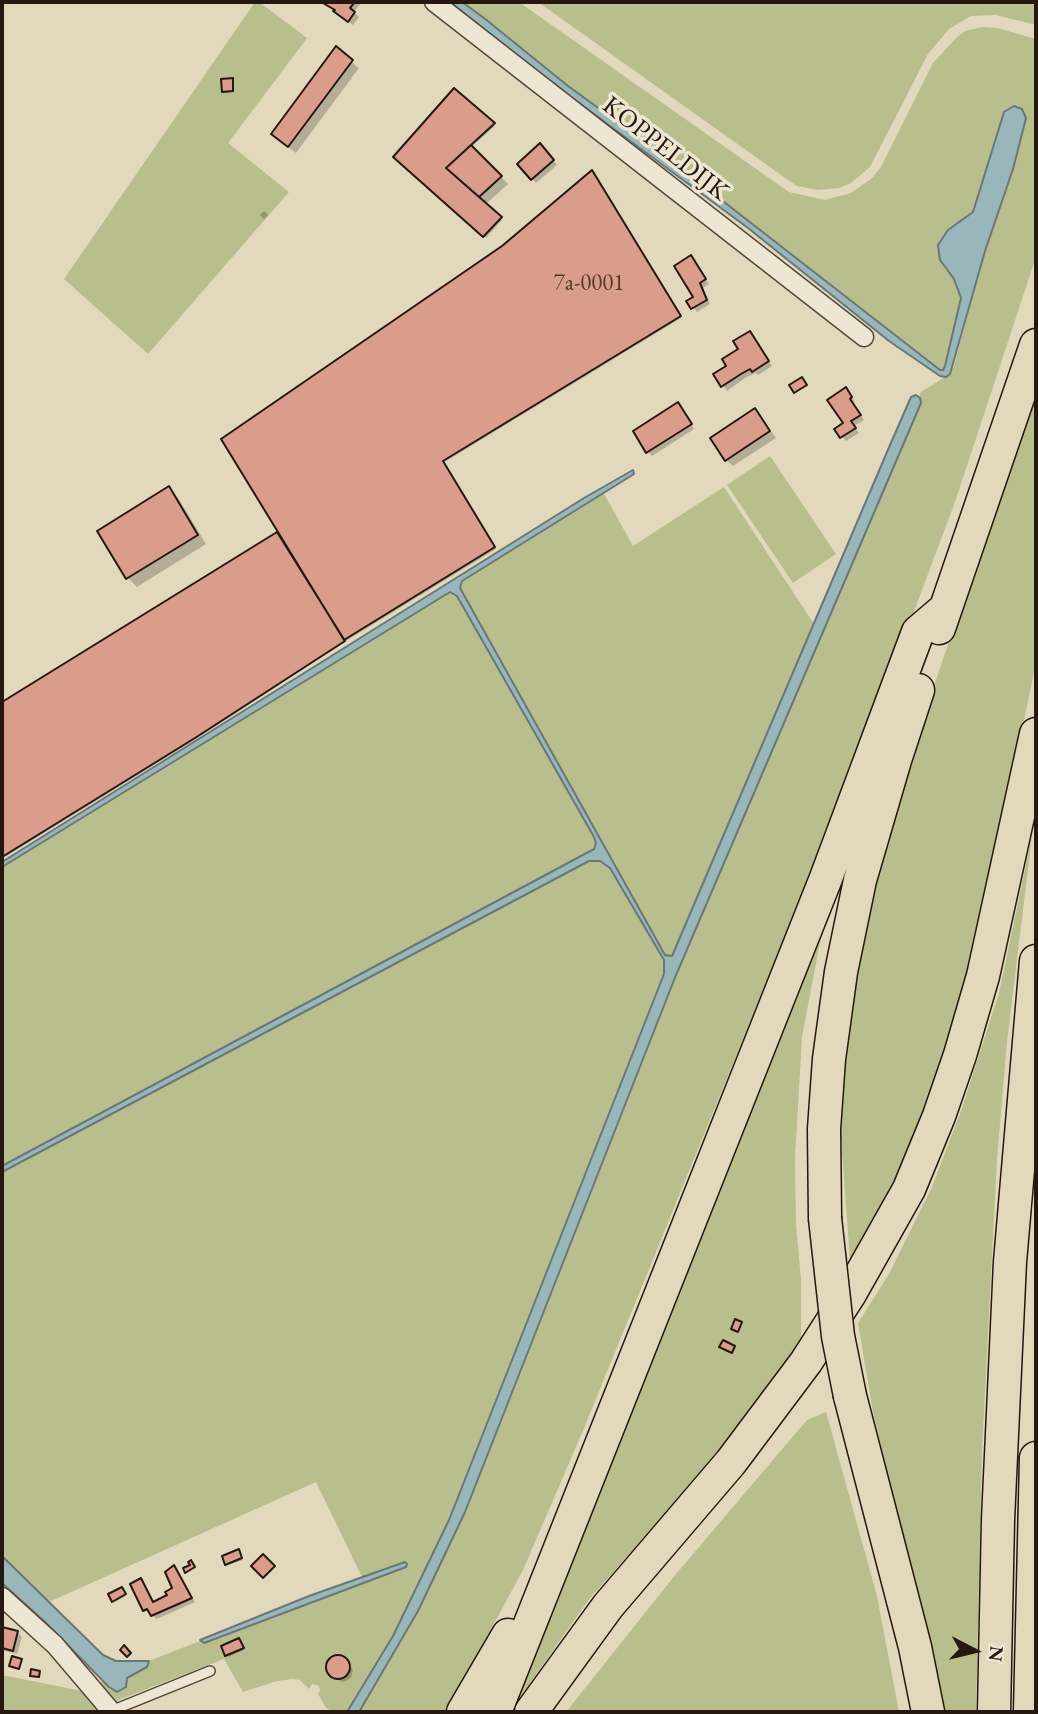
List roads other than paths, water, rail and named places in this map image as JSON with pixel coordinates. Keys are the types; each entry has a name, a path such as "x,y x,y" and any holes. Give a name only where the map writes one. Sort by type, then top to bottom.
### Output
{"highway":[{"path":"928,1712 915,1647 850,1396 838,1336 825,1218 824,1129 829,1059 848,934 860,880 895,760 1036,345"},
{"path":"495,1712 682,1245 821,890 918,632 945,609"},
{"path":"531,1712 608,1606 731,1462 806,1362 875,1252 909,1189 939,1116 983,976 1036,734"},
{"path":"994,1712 998,1520 1010,1262 1036,961"},
{"path":"1030,1712 1036,1458"},
{"path":"464,1712 568,1526"}],"street":[{"name":"KOPPELDIJK","path":"434,2 864,337"},
{"path":"2,1597 55,1645 112,1712"}],"lane":[{"path":"112,1712 209,1671"}],"water":[{"path":"450,2 462,2 484,18 568,86 674,163 940,370 945,366 961,298 954,279 940,260 938,245 948,230 973,212 1004,112 1014,106 1022,109 1026,118 1013,169 985,251 950,374 946,377 940,376 889,341 748,228 549,81"},
{"path":"916,395 921,403 676,975 465,1512 418,1611 359,1712 347,1712 393,1636 449,1520 664,974 664,960 610,868 600,861 589,861 2,1172 2,1166 594,849 594,837 457,596 450,592 2,867 2,862 633,470 634,474 462,581 460,588 665,955 672,956 890,445 911,397"},
{"path":"2,1556 103,1655 116,1661 149,1661 147,1667 127,1678 126,1687 117,1692 109,1687 2,1583"},
{"path":"405,1562 406,1567 204,1643 200,1640 309,1596"}]}
